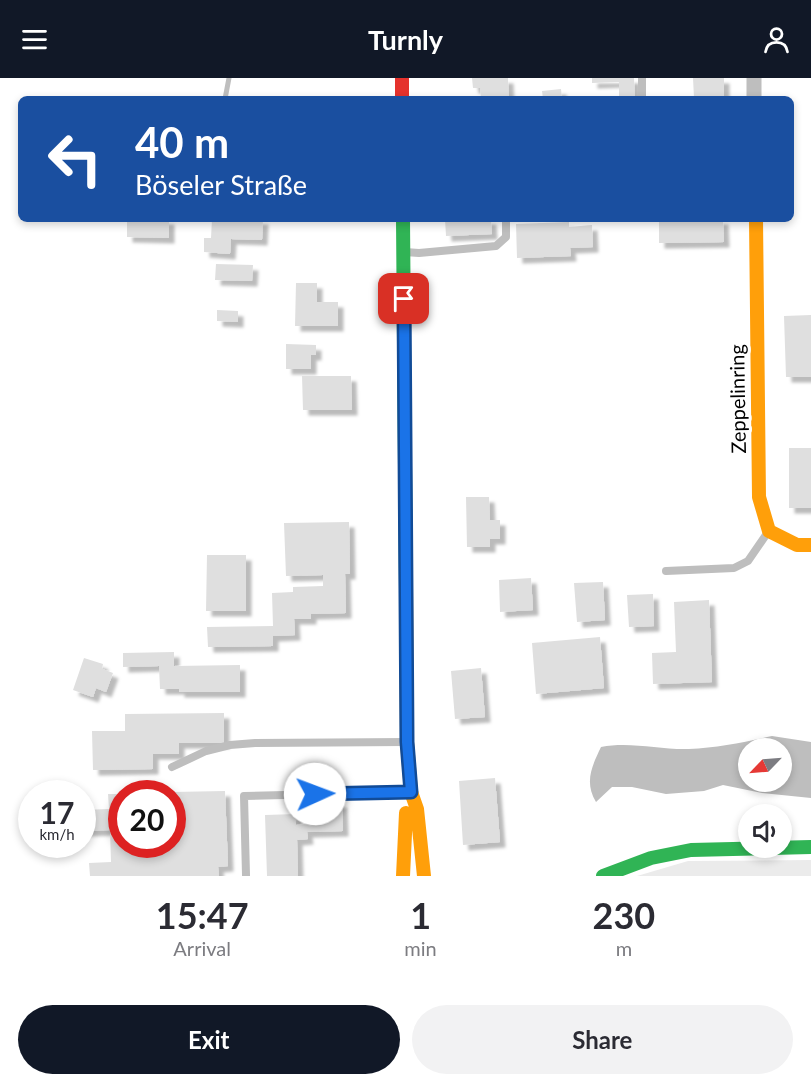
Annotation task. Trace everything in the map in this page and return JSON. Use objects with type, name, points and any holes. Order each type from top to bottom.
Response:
[{"type":"main road","points":[[402,78],[402,96]]},
{"type":"main road","points":[[404,222],[407,742],[411,792],[417,809],[424,876]]},
{"type":"main road","name":"Zeppelinring","points":[[756,222],[759,496],[769,531]]},
{"type":"main road","points":[[769,531],[797,545],[811,545]]},
{"type":"main road","points":[[403,876],[406,811],[411,792]]},
{"type":"main road","points":[[603,876],[651,858],[691,850],[811,847]]},
{"type":"street","points":[[754,78],[754,96]]},
{"type":"lane","points":[[642,78],[642,96]]},
{"type":"lane","points":[[404,252],[419,253],[496,246],[506,237],[506,222]]},
{"type":"lane","points":[[666,571],[734,568],[747,561],[769,531]]},
{"type":"lane","points":[[172,767],[206,751],[230,745],[407,742]]},
{"type":"lane","points":[[246,875],[244,796],[411,792]]},
{"type":"shaded area","points":[[772,736],[785,738],[762,738]]},
{"type":"shaded area","points":[[792,739],[811,742],[811,798],[757,792],[792,792]]},
{"type":"shaded area","points":[[738,743],[738,788],[723,785],[704,791],[666,794],[632,787],[612,787],[596,802],[592,795],[591,774],[601,747],[634,745],[689,749]]},
{"type":"shaded area","points":[[811,860],[811,876],[637,876],[688,861]]},
{"type":"building","points":[[472,78],[508,78],[509,96],[481,96],[480,88],[473,88]]},
{"type":"building","points":[[592,78],[634,78],[635,96],[619,96],[619,82],[592,83]]},
{"type":"building","points":[[693,78],[724,78],[724,96],[694,96]]},
{"type":"building","points":[[561,89],[562,96],[543,96],[542,91]]},
{"type":"building","points":[[127,222],[169,222],[169,238],[127,237]]},
{"type":"building","points":[[212,222],[263,222],[262,240],[231,239],[230,254],[204,252],[204,238],[211,238]]},
{"type":"building","points":[[445,222],[491,222],[492,234],[446,236]]},
{"type":"building","points":[[569,222],[569,227],[592,225],[593,247],[570,248],[571,256],[517,258],[516,224]]},
{"type":"building","points":[[659,222],[723,222],[724,242],[659,243]]},
{"type":"building","points":[[216,264],[253,265],[252,281],[215,280]]},
{"type":"building","points":[[296,283],[317,283],[317,302],[338,302],[338,326],[295,326]]},
{"type":"building","points":[[217,310],[238,311],[238,322],[217,321]]},
{"type":"building","points":[[811,315],[811,377],[786,377],[784,316]]},
{"type":"building","points":[[286,344],[316,345],[316,355],[311,355],[311,369],[286,369]]},
{"type":"building","points":[[302,376],[351,376],[352,410],[303,410]]},
{"type":"building","points":[[789,448],[811,448],[811,508],[789,508]]},
{"type":"building","points":[[466,497],[489,497],[490,520],[500,520],[500,539],[490,539],[490,547],[467,547]]},
{"type":"building","points":[[349,522],[350,574],[345,574],[346,613],[311,614],[311,619],[294,619],[295,635],[273,636],[273,646],[208,647],[207,627],[273,626],[272,593],[293,592],[293,587],[323,586],[323,575],[286,576],[284,523]]},
{"type":"building","points":[[207,555],[246,555],[246,611],[206,611]]},
{"type":"building","points":[[531,578],[533,610],[500,612],[499,580]]},
{"type":"building","points":[[603,582],[605,620],[577,622],[574,583]]},
{"type":"building","points":[[653,594],[654,626],[629,627],[627,595]]},
{"type":"building","points":[[709,600],[712,682],[653,684],[652,653],[676,652],[674,602]]},
{"type":"building","points":[[600,637],[604,688],[536,694],[532,643]]},
{"type":"building","points":[[174,652],[174,666],[240,665],[240,692],[179,692],[179,689],[160,689],[159,666],[123,667],[123,653]]},
{"type":"building","points":[[84,658],[103,664],[102,669],[113,673],[106,692],[96,688],[93,697],[73,690]]},
{"type":"building","points":[[481,668],[485,717],[455,719],[451,671]]},
{"type":"building","points":[[224,713],[224,743],[179,743],[179,754],[153,754],[153,769],[93,770],[92,731],[125,731],[125,714]]},
{"type":"building","points":[[495,778],[500,842],[463,845],[459,781]]},
{"type":"building","points":[[225,791],[228,866],[218,867],[219,876],[90,876],[89,863],[111,862],[111,858],[186,858],[186,792]]},
{"type":"building","points":[[342,802],[343,831],[307,832],[308,839],[297,840],[298,876],[267,876],[265,815],[296,814],[296,825],[307,824],[306,803]]},
{"type":"building","points":[[96,809],[108,809],[108,830],[96,830]]},
{"type":"waterway","points":[[226,96],[229,78]]},
{"type":"traffic: fast","points":[[403,222],[406,587]]},
{"type":"traffic: fast","points":[[603,876],[651,858],[691,850],[811,847]]},
{"type":"traffic: slow","points":[[756,222],[759,497],[769,531],[797,545],[811,545]]},
{"type":"traffic: slow","points":[[406,587],[407,742],[411,792],[417,809],[424,876]]},
{"type":"traffic: slow","points":[[403,876],[406,813]]},
{"type":"traffic: jam","points":[[402,78],[402,96]]},
{"type":"route","points":[[315,794],[411,792],[407,742],[404,299]]}]
